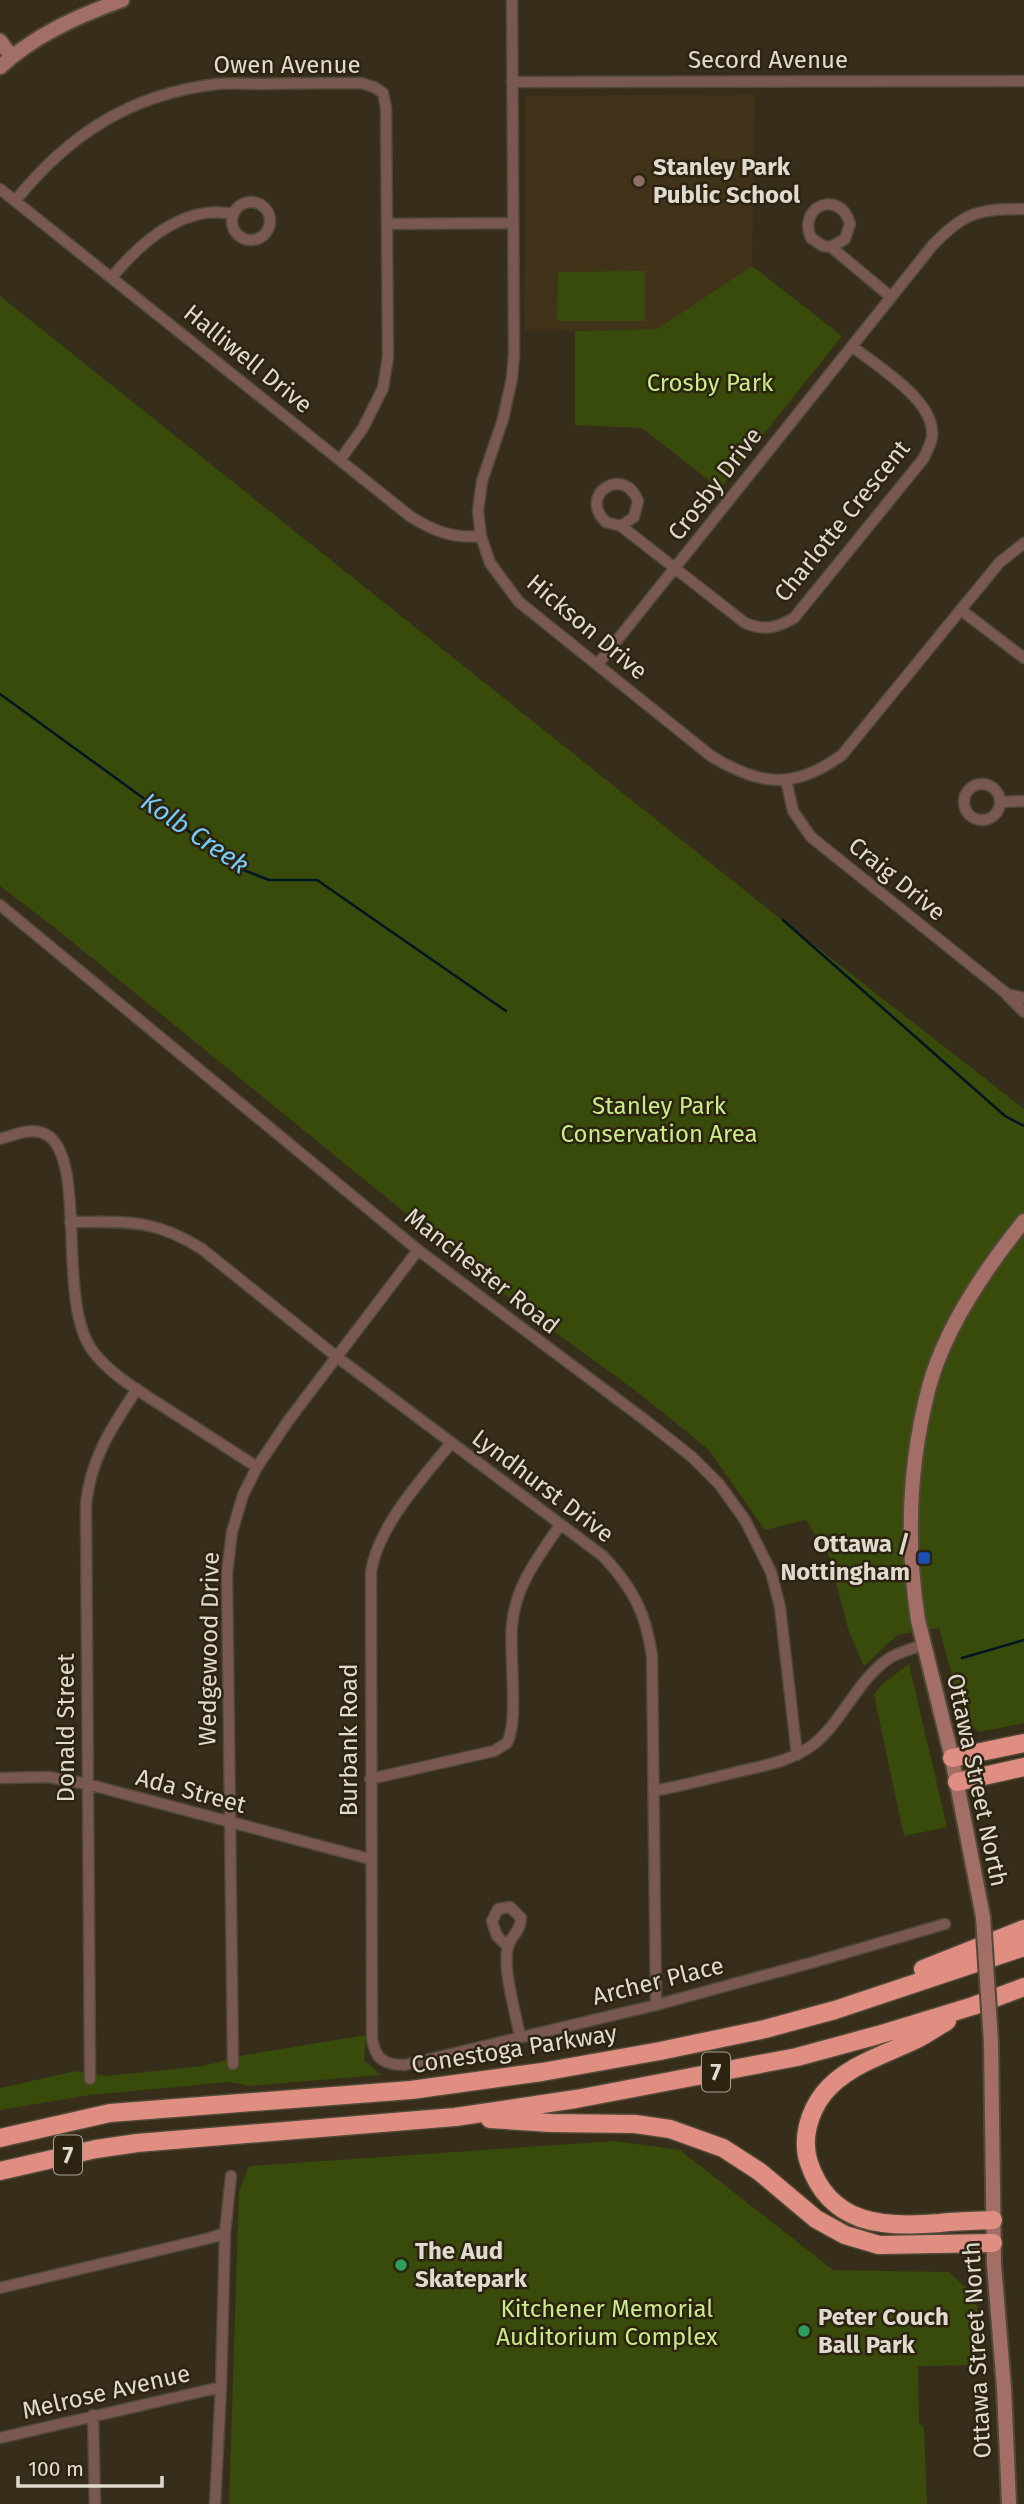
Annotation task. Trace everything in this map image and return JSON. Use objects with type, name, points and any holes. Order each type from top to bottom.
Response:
[{"type":"highway","points":[[952,1758],[1024,1742]]},
{"type":"highway","points":[[957,1782],[1024,1767]]},
{"type":"highway","points":[[835,2010],[900,1978],[1024,1929]]},
{"type":"highway","name":"Conestoga Parkway","points":[[0,2138],[110,2113],[411,2090],[542,2072],[765,2029],[835,2010],[1024,1947]]},
{"type":"highway","name":"7","points":[[0,2171],[96,2148],[455,2117],[576,2099],[797,2057],[973,2006],[1024,1987]]},
{"type":"highway","points":[[973,2006],[917,2039],[864,2062],[836,2081],[824,2093],[813,2111],[807,2129],[806,2146],[817,2183],[844,2211],[860,2219],[897,2225],[993,2220]]},
{"type":"highway","points":[[455,2117],[551,2123],[635,2124],[670,2129],[723,2148],[760,2172],[816,2219],[845,2235],[879,2245],[993,2243]]},
{"type":"main road","points":[[0,67],[11,56],[63,25],[122,0]]},
{"type":"main road","points":[[0,41],[11,56]]},
{"type":"main road","name":"Ottawa Street North","points":[[1009,2504],[1004,2388],[993,2243],[991,2042],[983,1917],[952,1758],[923,1645],[914,1598],[910,1531],[915,1460],[929,1385],[946,1343],[974,1290],[1024,1220]]},
{"type":"street","name":"Hickson Drive","points":[[512,0],[514,354],[512,379],[503,419],[482,481],[478,511],[481,536],[489,563],[520,602],[711,756],[734,771],[760,779],[786,780],[825,767],[842,755],[999,563],[1024,542]]},
{"type":"street","name":"Secord Avenue","points":[[512,82],[1024,81]]},
{"type":"street","name":"Owen Avenue","points":[[15,201],[47,164],[82,134],[144,100],[220,84],[361,83],[374,86],[383,93],[386,108],[388,357],[383,388],[363,428],[340,460]]},
{"type":"street","name":"Halliwell Drive","points":[[0,189],[411,517],[431,530],[461,538],[481,536]]},
{"type":"street","points":[[831,247],[845,239],[850,224],[843,209],[826,204],[817,207],[811,214],[808,230],[816,243],[831,247],[891,297]]},
{"type":"street","name":"Crosby Drive","points":[[598,664],[891,297],[953,224],[984,212],[1024,209]]},
{"type":"street","points":[[112,277],[147,240],[179,220],[215,210],[233,214]]},
{"type":"street","points":[[388,224],[512,223]]},
{"type":"street","name":"Charlotte Crescent","points":[[621,526],[745,623],[760,629],[778,627],[794,618],[924,458],[932,438],[929,419],[922,403],[852,346]]},
{"type":"street","points":[[613,484],[630,488],[638,501],[634,517],[621,526],[606,522],[597,510],[599,494],[613,484]]},
{"type":"street","points":[[961,610],[1023,657]]},
{"type":"street","name":"Craig Drive","points":[[786,780],[793,811],[811,837],[1007,994],[1024,1012]]},
{"type":"street","points":[[1001,802],[1024,801]]},
{"type":"street","name":"Manchester Road","points":[[0,905],[418,1250],[649,1423],[692,1457],[719,1485],[745,1520],[771,1573],[780,1607],[797,1755]]},
{"type":"street","name":"Craig Drive","points":[[1007,994],[1024,998]]},
{"type":"street","points":[[0,1139],[37,1132],[53,1141],[63,1158],[71,1222],[73,1293],[79,1324],[84,1337],[104,1364],[137,1389],[257,1467]]},
{"type":"street","name":"Lyndhurst Drive","points":[[71,1222],[145,1223],[181,1236],[202,1249],[337,1357],[603,1556],[627,1585],[642,1611],[652,1656],[656,2005]]},
{"type":"street","name":"Wedgewood Drive","points":[[233,2064],[227,1573],[232,1532],[243,1495],[257,1467],[288,1421],[418,1250]]},
{"type":"street","name":"Donald Street","points":[[90,2079],[88,1488],[101,1446],[137,1389]]},
{"type":"street","name":"Burbank Road","points":[[380,2060],[372,2038],[370,1585],[373,1561],[386,1528],[451,1443]]},
{"type":"street","points":[[370,1779],[494,1751],[508,1743],[512,1727],[511,1636],[514,1609],[527,1576],[560,1525]]},
{"type":"street","points":[[654,1791],[786,1760],[797,1755],[828,1730],[866,1679],[889,1658],[923,1645]]},
{"type":"street","name":"Ada Street","points":[[0,1777],[49,1777],[87,1784],[370,1859]]},
{"type":"street","name":"Archer Place","points":[[380,2060],[392,2065],[405,2065],[656,2005],[945,1924]]},
{"type":"street","points":[[508,1947],[507,1973],[520,2036]]},
{"type":"street","points":[[215,2504],[225,2233],[232,2176]]},
{"type":"street","points":[[0,2288],[225,2233]]},
{"type":"street","name":"Melrose Avenue","points":[[0,2438],[221,2387]]},
{"type":"street","points":[[93,2415],[95,2504]]},
{"type":"shaded area","name":"Stanley Park Public School","points":[[755,95],[752,266],[657,329],[525,331],[525,96]]},
{"type":"green space","name":"Crosby Park","points":[[752,266],[842,336],[720,489],[642,428],[575,425],[575,331],[657,329]]},
{"type":"green space","points":[[645,271],[645,321],[557,321],[558,272]]},
{"type":"green space","name":"Stanley Park Conservation Area","points":[[0,296],[773,913],[1024,1109],[1024,1723],[979,1732],[964,1720],[939,1628],[897,1635],[864,1666],[849,1632],[829,1556],[806,1520],[765,1530],[708,1449],[636,1391],[527,1312],[0,886]]},
{"type":"green space","points":[[909,1664],[947,1827],[904,1836],[874,1695],[882,1684]]},
{"type":"green space","points":[[366,2035],[364,2060],[381,2075],[249,2086],[229,2082],[90,2095],[0,2110],[0,2088],[76,2071],[105,2076],[203,2066],[245,2055]]},
{"type":"green space","name":"Kitchener Memorial Auditorium Complex","points":[[615,2141],[680,2150],[833,2270],[949,2272],[976,2297],[986,2365],[918,2366],[919,2423],[924,2427],[927,2504],[229,2504],[239,2191],[249,2166]]},
{"type":"waterway","name":"Kolb Creek","points":[[0,694],[241,869],[269,880],[317,880],[506,1011]]},
{"type":"waterway","points":[[783,920],[1005,1116],[1024,1126]]},
{"type":"waterway","points":[[962,1658],[1024,1640]]},
{"type":"place","name":"Stanley Park Public School","points":[[639,181]]},
{"type":"place","name":"Ottawa / Nottingham","points":[[924,1558]]},
{"type":"place","name":"The Aud Skatepark","points":[[401,2265]]},
{"type":"place","name":"Peter Couch Ball Park","points":[[804,2331]]}]
